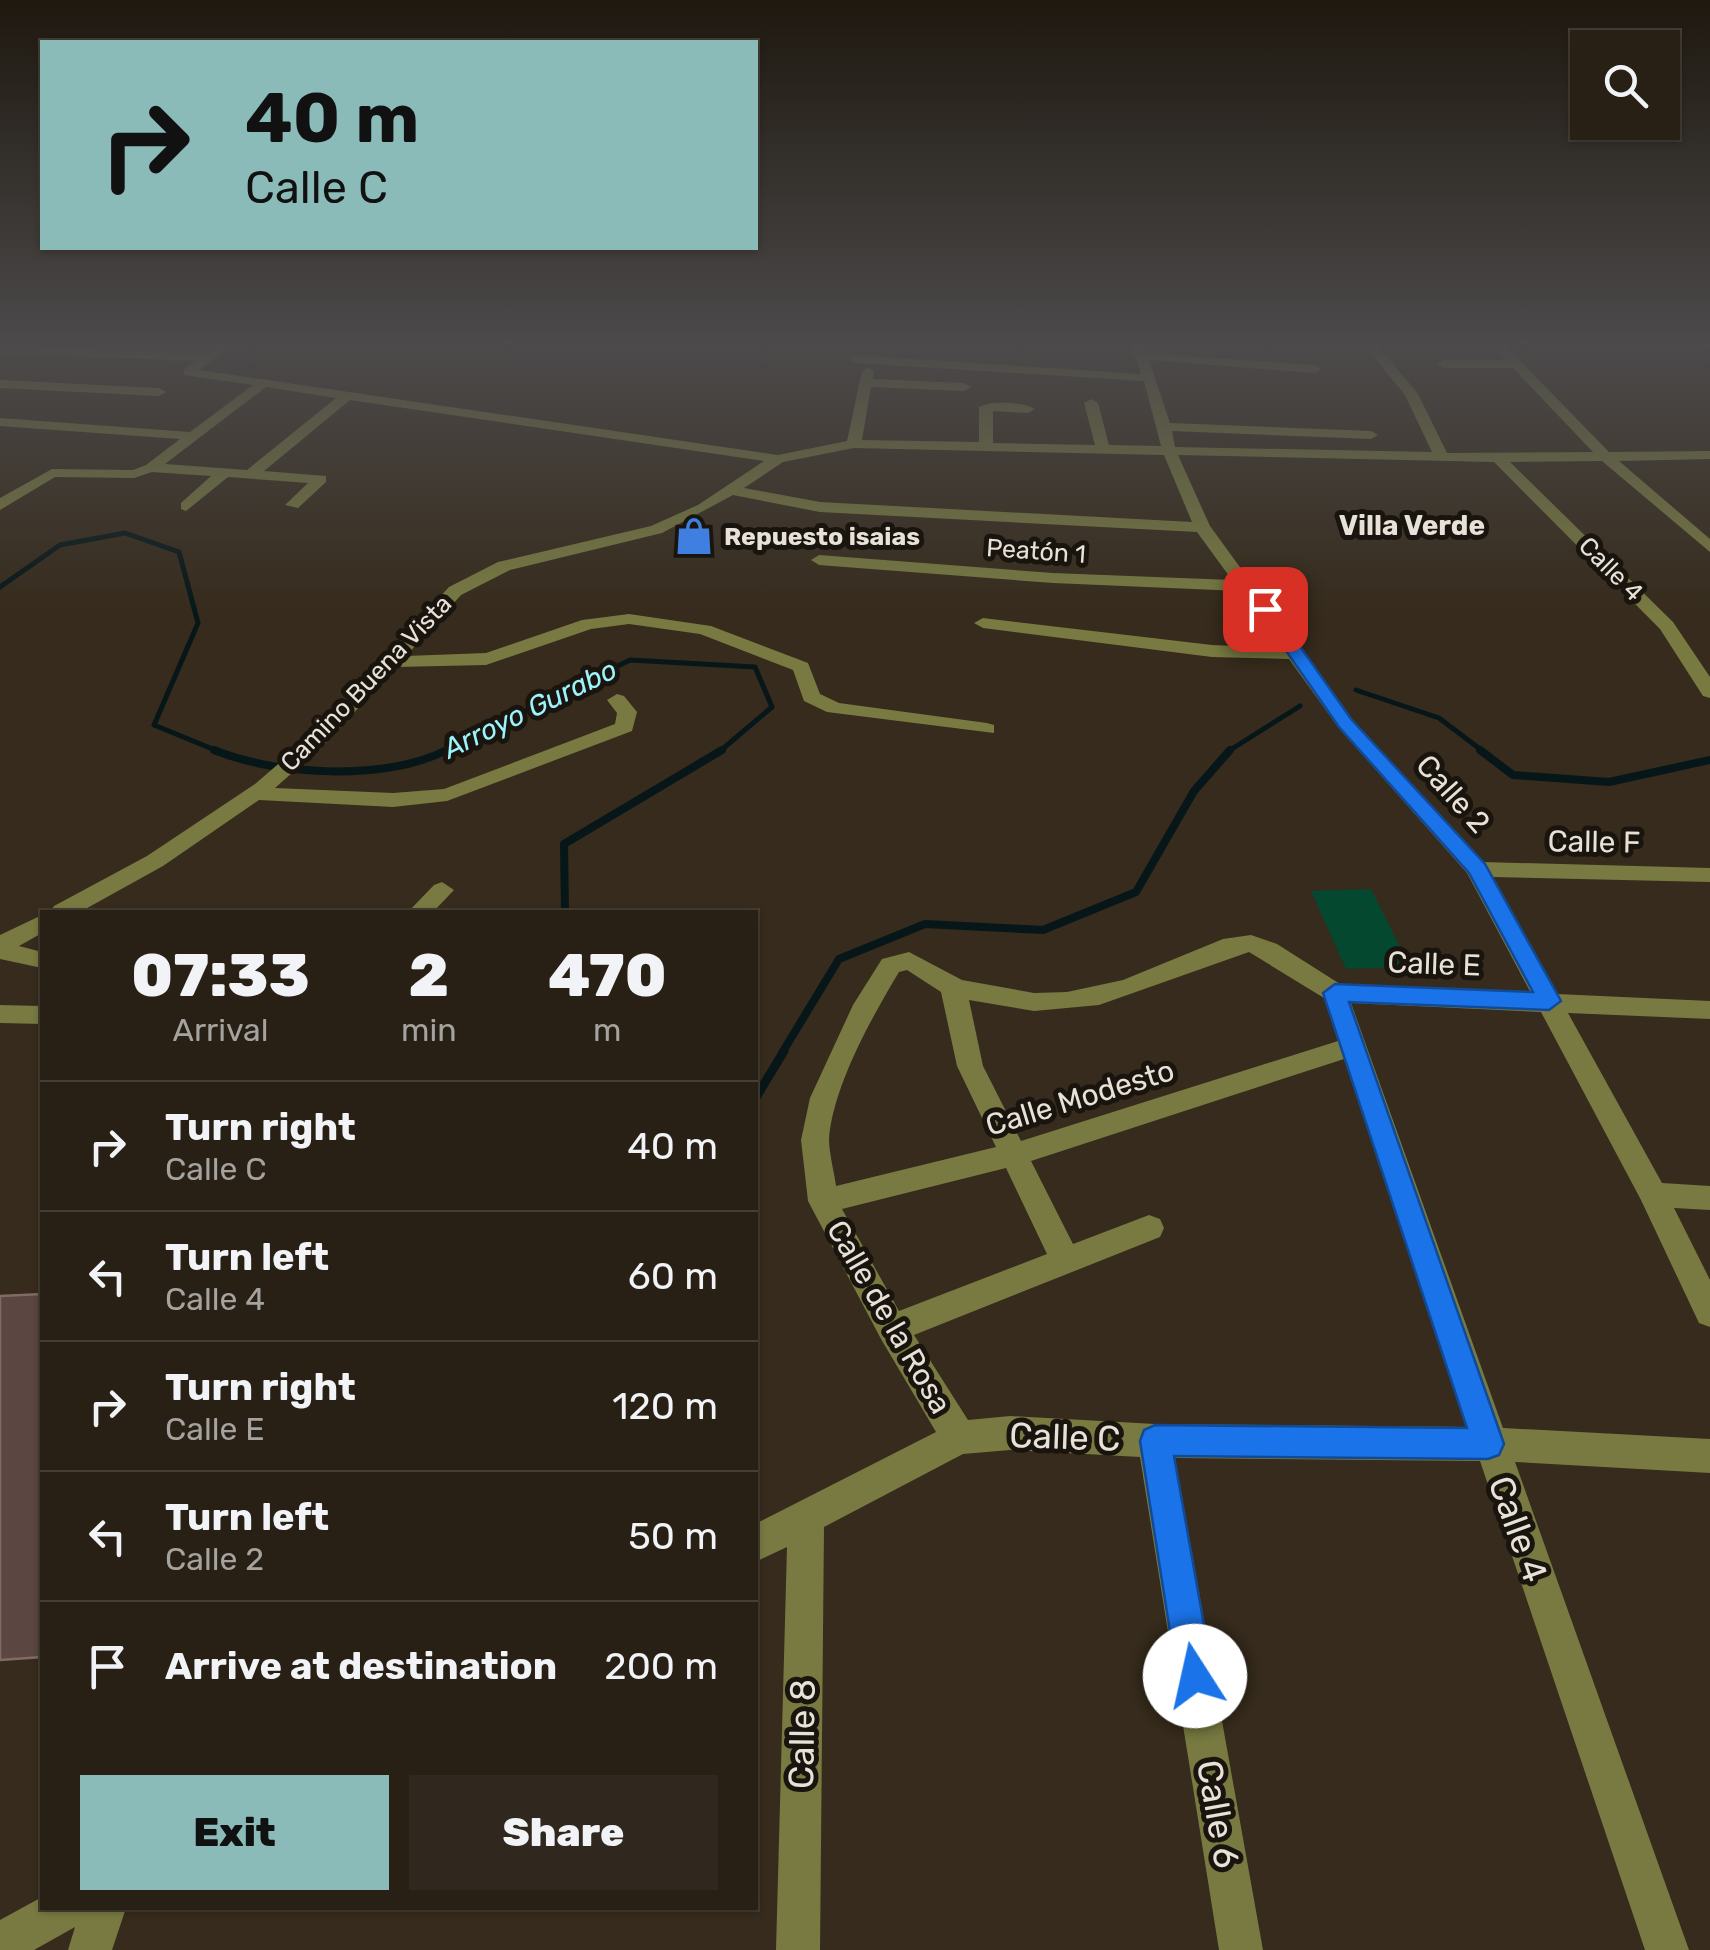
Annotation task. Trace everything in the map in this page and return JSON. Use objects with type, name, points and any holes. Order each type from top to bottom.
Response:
[{"type":"street","points":[[141,432],[190,436]]},
{"type":"street","points":[[0,505],[52,473],[134,474],[151,468],[196,432]]},
{"type":"street","points":[[251,474],[302,432]]},
{"type":"street","points":[[589,432],[778,460]]},
{"type":"street","points":[[854,444],[856,432]]},
{"type":"street","points":[[986,432],[986,447]]},
{"type":"street","points":[[1099,432],[1103,448]]},
{"type":"street","points":[[1165,432],[1168,448]]},
{"type":"street","points":[[1312,432],[1371,434]]},
{"type":"street","points":[[1433,432],[1440,458]]},
{"type":"street","points":[[1581,432],[1710,547]]},
{"type":"street","name":"Camino Buena Vista","points":[[66,910],[156,861],[258,791],[319,738],[455,591],[504,566],[656,530],[778,460],[854,444],[1168,448],[1440,458],[1710,455]]},
{"type":"street","name":"Calle 2","points":[[1168,448],[1202,527],[1250,586],[1345,723],[1477,869],[1653,1195],[1710,1313]]},
{"type":"street","name":"Calle 4","points":[[1498,458],[1667,626],[1710,692]]},
{"type":"street","points":[[151,468],[321,479],[292,505]]},
{"type":"street","points":[[186,506],[225,472]]},
{"type":"street","points":[[730,490],[820,507],[1202,527]]},
{"type":"street","name":"Peatón 1","points":[[819,560],[1053,578],[1250,586]]},
{"type":"street","points":[[394,661],[486,658],[574,627],[606,621],[682,624],[742,640],[801,666],[811,697],[834,708],[987,729]]},
{"type":"street","points":[[983,623],[1212,651],[1296,654]]},
{"type":"street","points":[[258,791],[393,800],[458,792],[625,726],[627,712],[617,700]]},
{"type":"street","name":"Calle F","points":[[1477,869],[1710,875]]},
{"type":"street","points":[[422,910],[442,890]]},
{"type":"street","points":[[0,948],[40,924]]},
{"type":"street","points":[[1065,1260],[970,1066],[953,987],[1073,1004],[1112,996],[1232,946],[1252,943],[1335,993]]},
{"type":"street","points":[[0,948],[40,959]]},
{"type":"street","name":"Calle de la Rosa","points":[[953,987],[910,962],[886,970],[866,1004],[817,1120],[823,1201],[892,1328],[960,1438]]},
{"type":"street","name":"Calle 4","points":[[1335,993],[1488,1444],[1668,1950]]},
{"type":"street","name":"Calle E","points":[[1335,993],[1710,1010]]},
{"type":"street","points":[[0,1014],[40,1015]]},
{"type":"street","name":"Calle Modesto","points":[[823,1201],[1016,1154],[1353,1046]]},
{"type":"street","points":[[1653,1195],[1710,1198]]},
{"type":"street","points":[[892,1328],[1149,1228]]},
{"type":"street","name":"Calle C","points":[[960,1438],[1010,1433],[1155,1441],[1488,1444],[1710,1456]]},
{"type":"street","points":[[758,1542],[960,1438]]},
{"type":"street","name":"Calle 6","points":[[1155,1441],[1241,1950]]},
{"type":"street","name":"Calle 8","points":[[798,1950],[806,1517]]},
{"type":"street","points":[[0,1944],[63,1910]]},
{"type":"street","points":[[90,1950],[103,1910]]},
{"type":"green space","points":[[1371,889],[1410,967],[1346,969],[1311,891]]},
{"type":"building","points":[[40,1294],[40,1657],[0,1660],[0,1296]]},
{"type":"waterway","name":"Arroyo Gurabo","points":[[0,587],[60,545],[125,533],[179,552],[198,623],[154,725],[220,752]]},
{"type":"waterway","name":"Arroyo Gurabo","points":[[442,752],[630,660],[755,667],[772,707],[720,751]]},
{"type":"waterway","name":"Arroyo Gurabo","points":[[1356,690],[1439,718],[1484,752]]},
{"type":"waterway","name":"Arroyo Gurabo","points":[[1230,750],[1300,706]]},
{"type":"waterway","name":"Arroyo Gurabo","points":[[214,750],[269,765],[331,771],[393,767],[442,752]]},
{"type":"waterway","name":"Arroyo Gurabo","points":[[442,752],[447,750]]},
{"type":"waterway","name":"Arroyo Gurabo","points":[[782,1053],[839,959],[925,924],[1043,930],[1136,892],[1194,791],[1230,750]]},
{"type":"waterway","name":"Arroyo Gurabo","points":[[1480,750],[1513,775],[1609,782],[1710,760]]},
{"type":"waterway","name":"Arroyo Gurabo","points":[[565,910],[564,844],[720,751]]},
{"type":"waterway","name":"Arroyo Gurabo","points":[[758,1094],[784,1051]]},
{"type":"place","name":"Repuesto isaias","points":[[694,536]]},
{"type":"district","name":"Villa Verde","points":[[1412,525]]},
{"type":"route","points":[[1195,1676],[1155,1441],[1488,1444],[1335,993],[1549,1001],[1477,869],[1345,723],[1265,609]]}]
